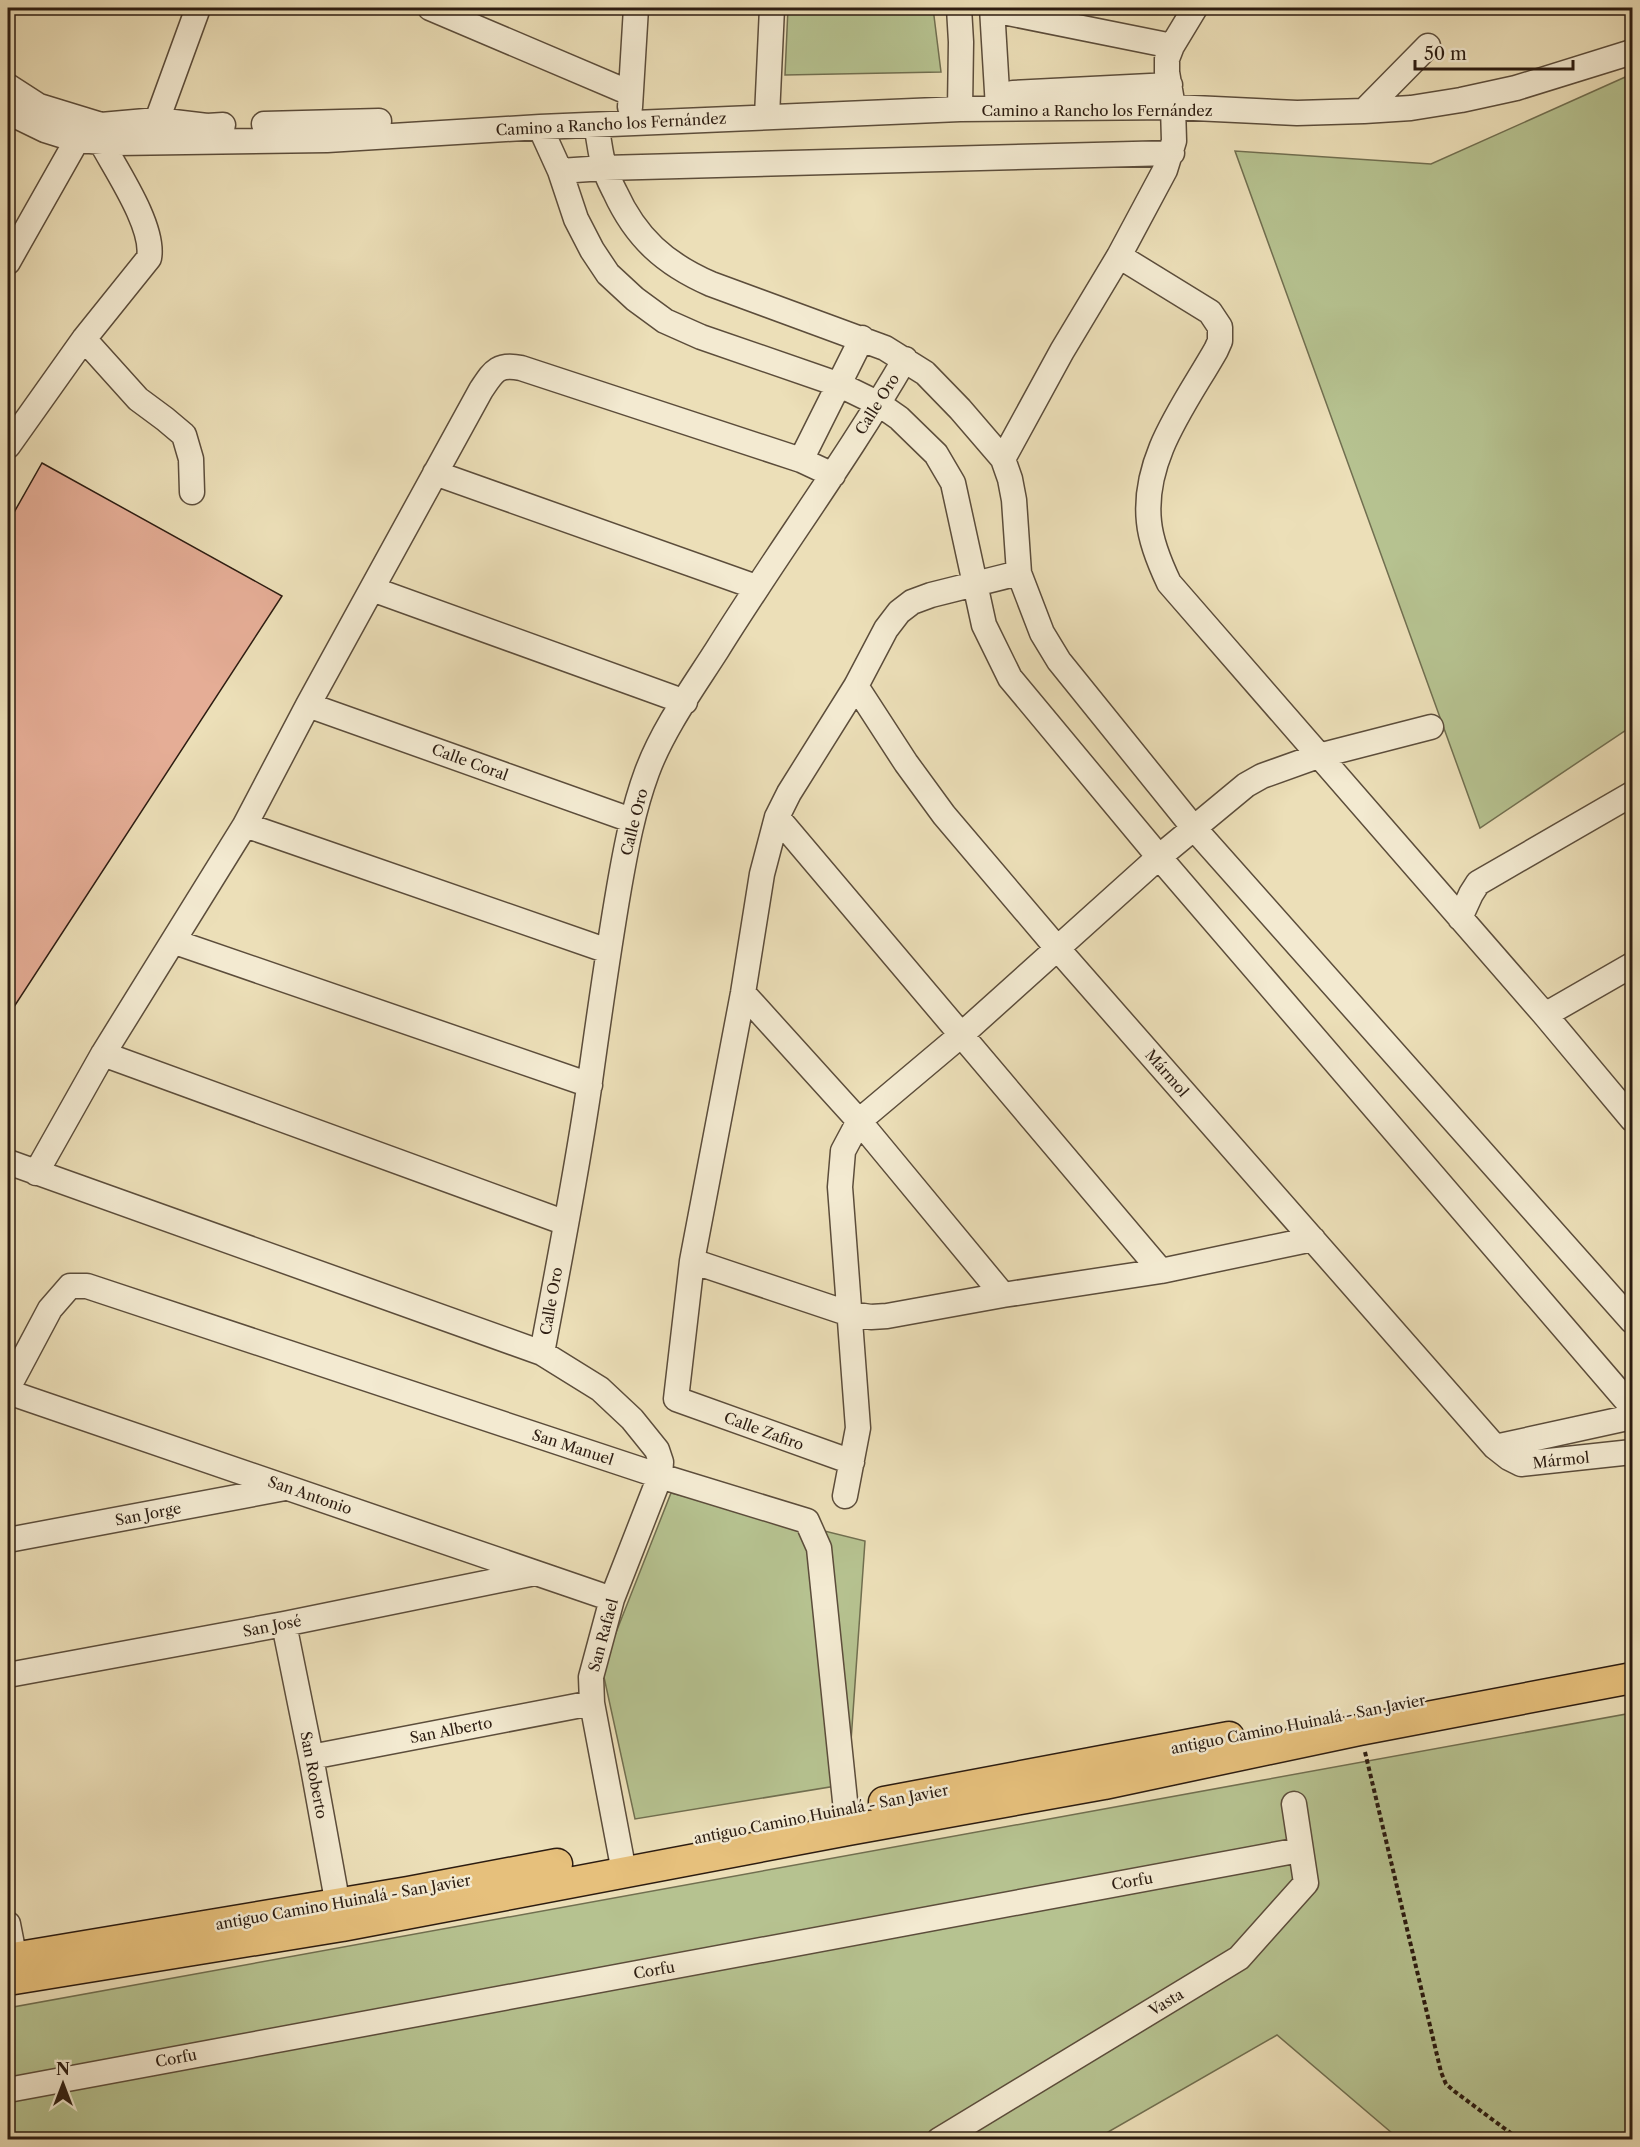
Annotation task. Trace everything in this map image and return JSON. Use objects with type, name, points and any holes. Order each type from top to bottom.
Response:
[{"type":"main road","name":"antiguo Camino Huinalá - San Javier","points":[[848,1820],[1632,1660]]},
{"type":"main road","points":[[12,1969],[340,1915],[848,1820],[1104,1784],[1359,1730],[1632,1678]]},
{"type":"street","points":[[153,131],[198,8]]},
{"type":"street","points":[[430,8],[629,109]]},
{"type":"street","points":[[629,109],[636,8]]},
{"type":"street","points":[[768,109],[772,8]]},
{"type":"street","points":[[959,8],[960,102]]},
{"type":"street","points":[[1003,459],[1062,351],[1155,191],[1172,153],[1174,141],[1167,59],[1172,46],[1195,8]]},
{"type":"street","points":[[997,101],[993,9],[1172,46]]},
{"type":"street","points":[[1364,111],[1428,46]]},
{"type":"street","name":"Camino a Rancho los Fernández","points":[[8,112],[45,130],[77,140],[101,142],[153,131],[327,140],[596,125],[629,109],[768,109],[1171,96],[1220,111],[1297,113],[1364,111],[1411,108],[1516,88],[1632,52]]},
{"type":"street","points":[[8,86],[39,106],[101,125],[153,131],[207,126],[537,116],[629,109]]},
{"type":"street","points":[[596,125],[604,168],[619,201],[643,239],[664,258],[687,274],[862,338],[905,359],[925,374],[960,409],[1003,459],[1014,500],[1019,573],[1042,633],[1059,661],[1194,827],[1632,1321]]},
{"type":"street","points":[[540,127],[560,171],[576,219],[592,250],[608,274],[635,299],[665,321],[701,337],[840,385],[879,404],[899,418],[936,454],[953,483],[984,625],[1010,678],[1159,857],[1632,1407]]},
{"type":"street","points":[[10,252],[77,140]]},
{"type":"street","points":[[8,446],[84,339],[149,258],[151,248],[148,231],[101,142]]},
{"type":"street","points":[[560,171],[1172,153]]},
{"type":"street","points":[[1119,256],[1210,312],[1220,327],[1220,341],[1216,350],[1166,436],[1155,462],[1149,492],[1149,522],[1156,554],[1169,583],[1318,756],[1629,1108]]},
{"type":"street","points":[[801,460],[862,338]]},
{"type":"street","points":[[84,339],[138,399],[184,435],[191,459],[192,492]]},
{"type":"street","name":"Calle Oro","points":[[542,1353],[590,1085],[608,951],[631,820],[647,770],[684,702],[756,587],[879,404],[905,359]]},
{"type":"street","points":[[36,1173],[104,1054],[245,825],[435,474],[489,377],[497,369],[507,365],[521,368],[801,460],[833,474]]},
{"type":"street","points":[[435,474],[756,587]]},
{"type":"street","points":[[1019,573],[930,595],[912,602],[899,612],[886,629],[856,686],[789,793],[777,817],[762,874],[743,993],[692,1261],[850,1314],[871,1317],[1161,1271],[1313,1239]]},
{"type":"street","points":[[372,589],[684,702]]},
{"type":"street","name":"Mármol","points":[[856,686],[906,764],[938,806],[1057,948],[1503,1455],[1521,1464],[1632,1452]]},
{"type":"street","name":"Calle Coral","points":[[308,705],[631,820]]},
{"type":"street","points":[[845,1496],[858,1428],[840,1186],[843,1151],[859,1121],[960,1036],[1159,857],[1254,780],[1318,756],[1431,727]]},
{"type":"street","points":[[1460,918],[1479,883],[1632,794]]},
{"type":"street","points":[[777,817],[1161,1271]]},
{"type":"street","points":[[245,825],[608,951]]},
{"type":"street","points":[[175,942],[590,1085]]},
{"type":"street","points":[[1545,1015],[1632,965]]},
{"type":"street","points":[[743,993],[859,1121],[1003,1295]]},
{"type":"street","points":[[104,1054],[566,1223]]},
{"type":"street","points":[[8,1162],[542,1353],[600,1389],[632,1419],[657,1450],[661,1462],[660,1476]]},
{"type":"street","name":"Calle Zafiro","points":[[692,1261],[676,1399],[852,1462]]},
{"type":"street","name":"San Manuel","points":[[8,1390],[50,1309],[70,1286],[87,1286],[660,1476],[807,1521],[819,1548],[848,1820]]},
{"type":"street","name":"San Antonio","points":[[8,1390],[612,1599]]},
{"type":"street","name":"Mármol","points":[[1495,1447],[1632,1417]]},
{"type":"street","name":"San Rafael","points":[[622,1862],[592,1703],[591,1677],[612,1599],[660,1476]]},
{"type":"street","name":"San Jorge","points":[[8,1540],[288,1488]]},
{"type":"street","name":"San José","points":[[8,1675],[284,1624],[535,1574]]},
{"type":"street","name":"San Roberto","points":[[284,1624],[340,1915]]},
{"type":"street","name":"San Alberto","points":[[311,1757],[592,1703]]},
{"type":"street","name":"Vasta","points":[[939,2139],[1239,1958],[1306,1883],[1294,1804]]},
{"type":"street","name":"Corfu","points":[[8,2090],[1300,1850]]},
{"type":"street","points":[[8,1924],[12,1969]]},
{"type":"path","points":[[1359,1730],[1441,2072],[1446,2084],[1454,2091],[1520,2139]]},
{"type":"green space","points":[[788,8],[933,8],[941,72],[785,75]]},
{"type":"green space","points":[[1632,74],[1632,726],[1480,828],[1235,151],[1431,164]]},
{"type":"green space","points":[[671,1493],[865,1541],[848,1784],[635,1819],[602,1668]]},
{"type":"green space","points":[[1632,1713],[1632,2139],[1399,2139],[1277,2035],[1096,2139],[8,2140],[8,2008]]},
{"type":"building","points":[[42,463],[282,596],[8,1016],[8,523]]}]
